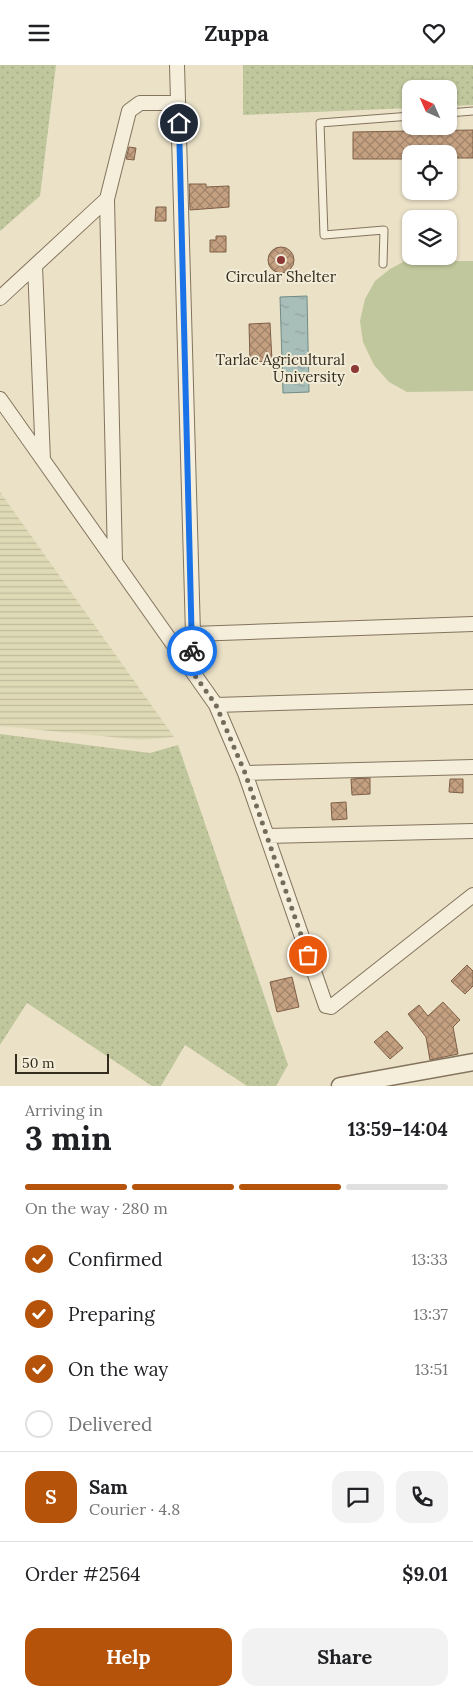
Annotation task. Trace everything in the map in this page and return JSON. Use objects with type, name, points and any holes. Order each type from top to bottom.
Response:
[{"type":"street","points":[[177,65],[193,633],[191,670]]},
{"type":"street","points":[[115,561],[107,199],[129,111],[140,103],[178,103]]},
{"type":"street","points":[[0,298],[107,199]]},
{"type":"street","points":[[35,266],[43,460]]},
{"type":"street","points":[[0,399],[216,705],[245,773],[326,1006],[331,1007],[473,895]]},
{"type":"street","points":[[193,633],[473,623]]},
{"type":"street","points":[[216,705],[473,697]]},
{"type":"street","points":[[245,773],[473,767]]},
{"type":"street","points":[[267,836],[473,831]]},
{"type":"street","points":[[340,1086],[473,1062]]},
{"type":"lane","points":[[458,112],[473,111]]},
{"type":"lane","points":[[383,264],[384,230],[324,235],[320,123],[402,117]]},
{"type":"shaded area","points":[[0,492],[174,737],[142,740],[0,726]]},
{"type":"green space","points":[[0,65],[56,65],[40,196],[0,231]]},
{"type":"green space","points":[[243,65],[473,65],[473,105],[458,106],[458,80],[402,80],[402,108],[243,115]]},
{"type":"green space","points":[[457,261],[473,261],[473,391],[407,392],[389,382],[374,365],[363,342],[360,321],[365,299],[375,281],[402,263],[402,265],[457,265]]},
{"type":"green space","points":[[0,734],[150,753],[178,745],[288,1065],[276,1086],[247,1086],[185,1045],[161,1086],[152,1086],[27,1003],[0,1045]]},
{"type":"water","points":[[307,296],[309,392],[283,393],[280,297]]},
{"type":"building","points":[[458,130],[473,130],[473,158],[457,158],[457,145],[402,145],[402,159],[353,159],[353,132],[402,131],[402,135],[458,135]]},
{"type":"building","points":[[129,147],[136,148],[134,160],[126,159]]},
{"type":"building","points":[[189,184],[206,184],[206,187],[229,186],[229,207],[190,210]]},
{"type":"building","points":[[156,207],[166,207],[166,221],[155,221]]},
{"type":"building","points":[[216,236],[226,236],[226,252],[210,252],[210,240],[216,240]]},
{"type":"building","name":"Circular Shelter","points":[[281,247],[290,251],[294,260],[290,269],[281,273],[272,269],[268,260],[272,251]]},
{"type":"building","points":[[270,323],[272,361],[250,362],[249,324]]},
{"type":"building","points":[[370,778],[370,794],[352,795],[351,779]]},
{"type":"building","points":[[450,779],[463,779],[463,793],[449,792]]},
{"type":"building","points":[[346,802],[347,819],[332,820],[331,803]]},
{"type":"building","points":[[467,965],[473,971],[473,986],[465,994],[451,981]]},
{"type":"building","points":[[292,977],[299,1007],[277,1012],[270,982]]},
{"type":"building","points":[[443,1002],[460,1020],[453,1027],[458,1054],[430,1060],[426,1037],[408,1014],[419,1005],[428,1016]]},
{"type":"building","points":[[387,1031],[403,1048],[390,1059],[374,1042]]},
{"type":"way so far","points":[[192,651],[191,670],[216,705],[245,773],[308,955]]},
{"type":"place","name":"Circular Shelter","points":[[281,260]]},
{"type":"place","name":"Tarlac Agricultural University","points":[[355,369]]},
{"type":"route","points":[[179,123],[192,651]]}]
